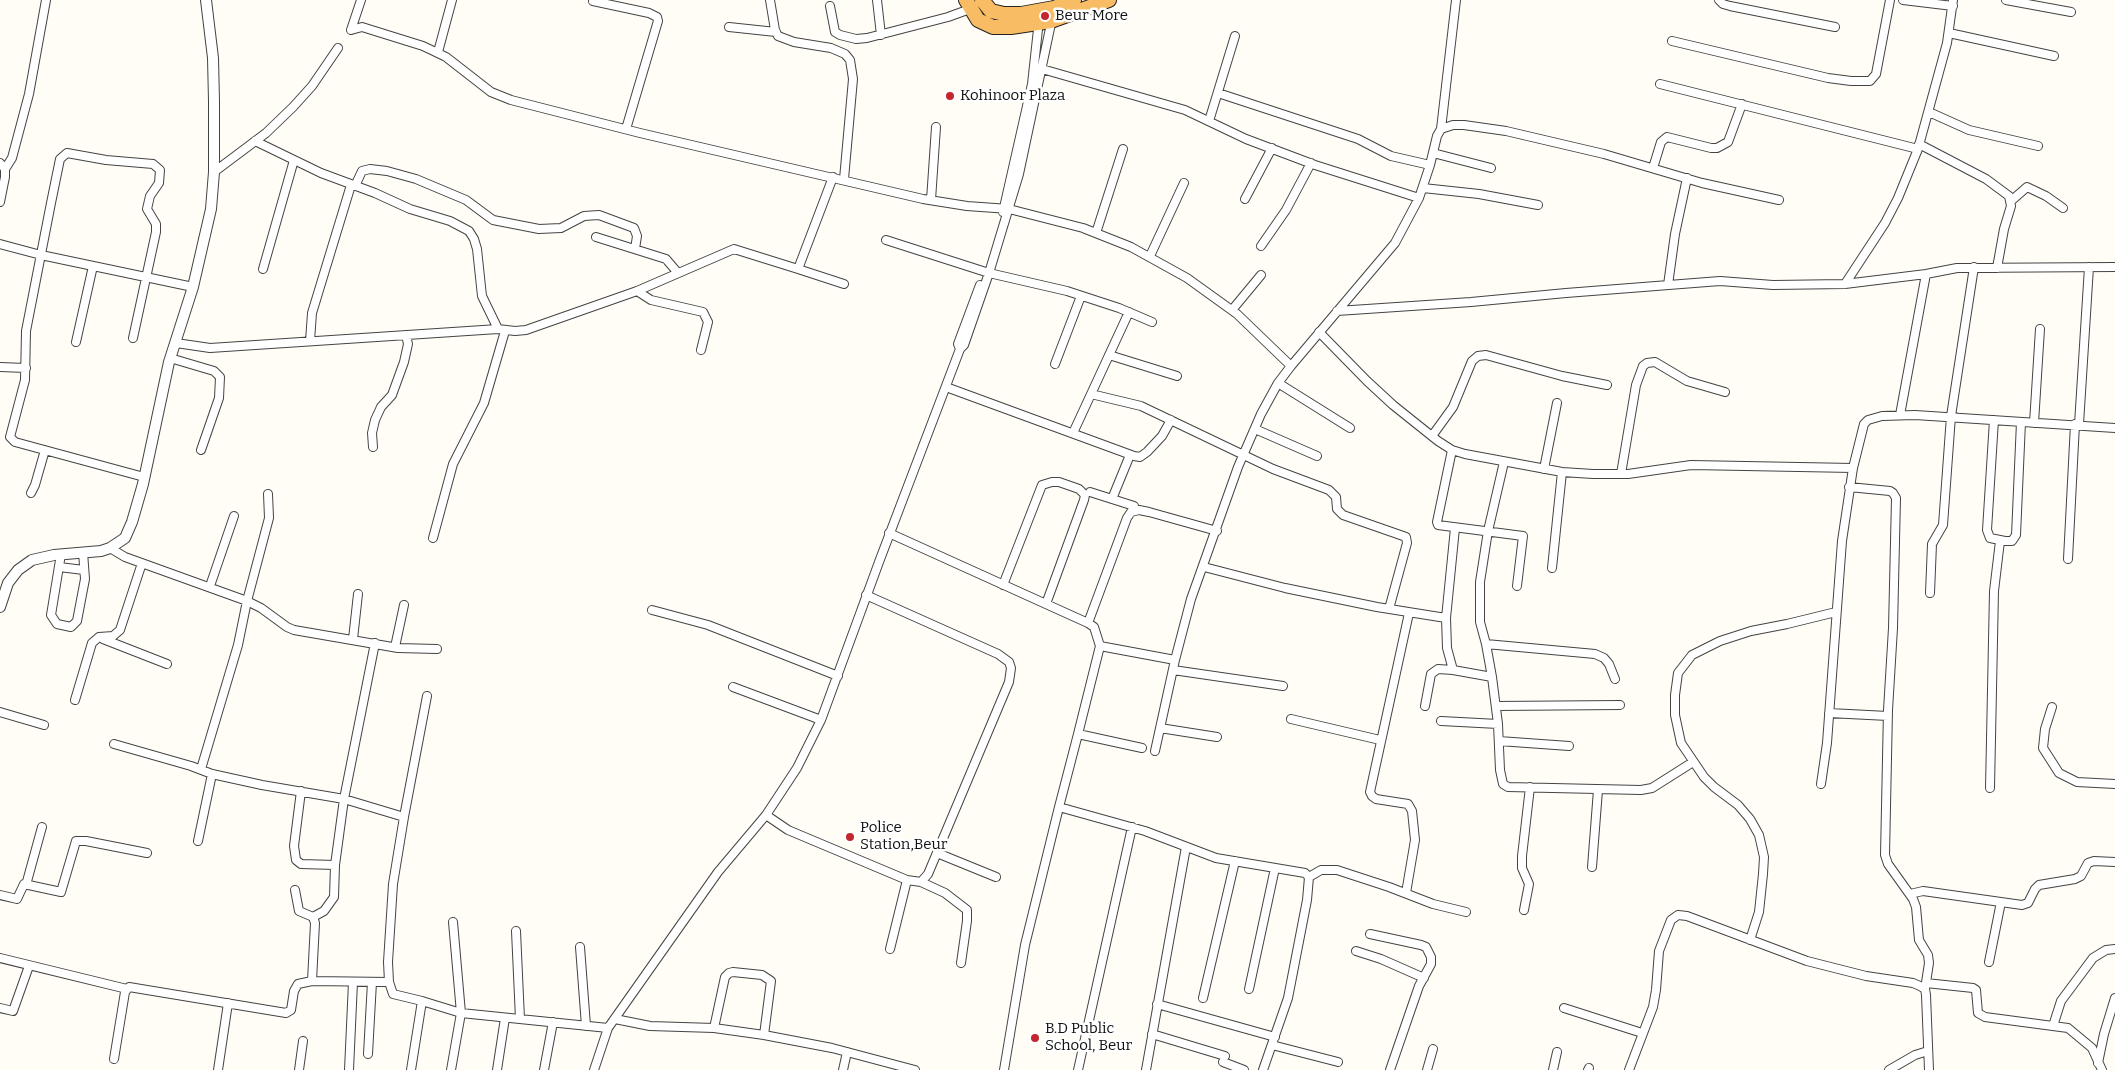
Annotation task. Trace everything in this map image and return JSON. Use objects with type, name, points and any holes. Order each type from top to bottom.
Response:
[{"type":"highway","points":[[982,0],[991,11],[1004,14],[1048,12],[1109,0]]},
{"type":"highway","points":[[968,4],[978,20],[993,26],[1011,27],[1074,0]]},
{"type":"street","points":[[0,202],[3,166],[14,153],[29,94],[46,0]]},
{"type":"street","points":[[0,605],[8,583],[18,570],[32,560],[61,554],[110,548],[125,538],[132,522],[144,477],[170,358],[193,287],[211,210],[214,172],[213,58],[206,0]]},
{"type":"street","points":[[361,0],[351,30],[356,28],[370,29],[414,42],[438,52],[480,85],[501,96],[626,129],[931,200],[967,206],[1007,209],[1056,220],[1096,233],[1150,256],[1187,278],[1232,310],[1266,340],[1291,366]]},
{"type":"street","points":[[438,52],[452,0]]},
{"type":"street","points":[[770,0],[778,36],[794,42],[839,50],[850,60],[853,79],[844,179]]},
{"type":"street","points":[[877,0],[881,35]]},
{"type":"street","points":[[1155,751],[1175,660],[1191,599],[1255,428],[1278,383],[1395,243],[1419,198],[1441,130],[1456,0]]},
{"type":"street","points":[[1719,0],[1730,6],[1835,27]]},
{"type":"street","points":[[1672,41],[1828,78],[1870,81],[1876,74],[1890,0]]},
{"type":"street","points":[[1845,284],[1894,206],[1918,147],[1929,112],[1948,33],[1953,3],[1903,0]]},
{"type":"street","points":[[2006,0],[2071,12]]},
{"type":"street","points":[[593,1],[649,13],[657,17],[658,21],[626,129]]},
{"type":"street","points":[[830,6],[835,32],[840,36],[856,39],[881,35],[948,17],[968,4]]},
{"type":"street","points":[[594,1070],[608,1028],[713,879],[766,815],[798,768],[821,720],[866,595],[960,349],[958,344],[987,273],[1007,209],[1042,69],[1048,12]]},
{"type":"street","points":[[1007,209],[1048,12]]},
{"type":"street","points":[[728,27],[776,32]]},
{"type":"street","points":[[1948,33],[2054,56]]},
{"type":"street","points":[[1209,121],[1235,36]]},
{"type":"street","points":[[214,172],[256,141],[293,107],[312,86],[338,48]]},
{"type":"street","points":[[1042,69],[1185,110],[1246,139],[1342,175],[1419,198]]},
{"type":"street","points":[[1660,84],[1918,147],[1986,179],[2006,192],[2011,201]]},
{"type":"street","points":[[1218,93],[1358,139],[1391,156],[1430,165]]},
{"type":"street","points":[[1653,168],[1661,142],[1667,137],[1711,148],[1717,148],[1728,142],[1742,104]]},
{"type":"street","points":[[1929,112],[1969,130],[2038,146]]},
{"type":"street","points":[[1441,130],[1453,125],[1488,127],[1594,152],[1687,178],[1779,200]]},
{"type":"street","points":[[931,200],[936,127]]},
{"type":"street","points":[[256,141],[294,160],[410,210],[450,221],[469,232],[474,239],[477,249],[482,296],[502,330],[484,403],[453,464],[433,538]]},
{"type":"street","points":[[1245,199],[1272,148]]},
{"type":"street","points":[[1096,233],[1123,150]]},
{"type":"street","points":[[11,439],[10,435],[25,380],[26,331],[62,156],[70,153],[106,160],[153,164],[158,167],[161,176],[159,183],[150,196],[147,209],[156,227],[133,338]]},
{"type":"street","points":[[1433,153],[1491,168]]},
{"type":"street","points":[[263,269],[294,160]]},
{"type":"street","points":[[1261,246],[1286,210],[1311,163]]},
{"type":"street","points":[[310,341],[312,313],[353,186],[362,171],[370,169],[388,171],[422,182],[472,203],[493,220],[538,229],[560,228],[584,216],[599,215],[634,228],[637,236],[636,249]]},
{"type":"street","points":[[798,269],[833,177]]},
{"type":"street","points":[[1668,285],[1675,234],[1687,178]]},
{"type":"street","points":[[1150,256],[1184,183]]},
{"type":"street","points":[[1997,268],[2011,201],[2027,187],[2054,201],[2063,208]]},
{"type":"street","points":[[1423,188],[1479,194],[1538,205]]},
{"type":"street","points":[[596,237],[666,260],[678,273]]},
{"type":"street","points":[[886,240],[987,273],[1081,296],[1152,322]]},
{"type":"street","points":[[0,244],[42,255],[193,287]]},
{"type":"street","points":[[176,343],[210,348],[406,335],[515,331],[536,328],[637,291],[734,249],[844,284]]},
{"type":"street","points":[[76,342],[93,266]]},
{"type":"street","points":[[1337,311],[1471,302],[1566,292],[1737,281],[1773,284],[1845,284],[1974,267],[2089,266],[2115,268]]},
{"type":"street","points":[[2068,559],[2089,266]]},
{"type":"street","points":[[1930,593],[1932,541],[1943,525],[1951,416],[1974,267]]},
{"type":"street","points":[[1900,415],[1926,274]]},
{"type":"street","points":[[1232,310],[1261,275]]},
{"type":"street","points":[[637,291],[651,300],[703,312],[708,322],[701,350]]},
{"type":"street","points":[[1055,364],[1081,296]]},
{"type":"street","points":[[1073,433],[1129,312]]},
{"type":"street","points":[[2034,423],[2040,329]]},
{"type":"street","points":[[1319,332],[1366,382],[1452,450],[1504,462],[1562,472],[1621,474],[1685,466],[1853,468]]},
{"type":"street","points":[[373,447],[372,433],[375,420],[382,407],[392,395],[404,362],[408,344],[406,335]]},
{"type":"street","points":[[1109,355],[1177,376]]},
{"type":"street","points":[[1432,436],[1453,407],[1472,361],[1478,356],[1486,355],[1562,376],[1607,385]]},
{"type":"street","points":[[170,358],[208,369],[218,374],[220,378],[219,398],[201,450]]},
{"type":"street","points":[[1621,474],[1636,385],[1643,366],[1647,363],[1655,362],[1687,381],[1725,392]]},
{"type":"street","points":[[0,368],[26,368]]},
{"type":"street","points":[[1278,383],[1350,428]]},
{"type":"street","points":[[946,387],[1073,433],[1130,456],[1140,457],[1147,452],[1162,436],[1171,420]]},
{"type":"street","points":[[1091,394],[1131,403],[1286,475],[1329,490],[1336,497],[1337,509],[1343,515],[1406,536],[1407,543],[1389,609]]},
{"type":"street","points":[[1544,469],[1557,403]]},
{"type":"street","points":[[1821,784],[1828,743],[1842,541],[1849,487],[1864,424],[1874,417],[1900,415],[1951,416],[2115,428]]},
{"type":"street","points":[[1994,420],[1987,530],[1990,538],[2009,542],[2016,535],[2022,422]]},
{"type":"street","points":[[1255,428],[1317,456]]},
{"type":"street","points":[[0,437],[144,477]]},
{"type":"street","points":[[30,493],[35,485],[45,450]]},
{"type":"street","points":[[1452,450],[1437,522],[1441,527],[1524,536],[1517,586]]},
{"type":"street","points":[[1112,499],[1130,456]]},
{"type":"street","points":[[1504,462],[1482,564],[1479,602],[1480,622],[1486,644],[1496,706],[1500,770],[1504,784],[1508,787],[1641,790],[1652,788],[1692,762]]},
{"type":"street","points":[[1552,568],[1562,472]]},
{"type":"street","points":[[1003,585],[1042,485],[1059,482],[1079,489],[1085,495],[1084,500],[1046,604]]},
{"type":"street","points":[[1849,487],[1890,491],[1893,492],[1896,498],[1885,855],[1888,864],[1910,894],[1916,907],[1919,940],[1928,955],[1929,963],[1925,986],[1929,1070]]},
{"type":"street","points":[[1090,492],[1134,506]]},
{"type":"street","points":[[201,769],[238,645],[268,518],[268,494]]},
{"type":"street","points":[[1088,623],[1127,518],[1131,512],[1139,510],[1149,512],[1216,531]]},
{"type":"street","points":[[210,586],[234,516]]},
{"type":"street","points":[[1453,670],[1448,648],[1446,618],[1455,528]]},
{"type":"street","points":[[890,534],[1088,623],[1094,627],[1100,646],[1025,945],[1004,1070]]},
{"type":"street","points":[[1990,788],[1994,591],[2000,541]]},
{"type":"street","points":[[110,548],[125,557],[210,586],[247,601],[261,608],[286,627],[395,647],[437,649]]},
{"type":"street","points":[[61,554],[51,614],[57,624],[71,627],[77,621],[85,579],[84,552]]},
{"type":"street","points":[[75,700],[92,643],[98,637],[113,636],[120,630],[142,563]]},
{"type":"street","points":[[1204,567],[1285,588],[1409,613],[1446,618]]},
{"type":"street","points":[[59,568],[84,570]]},
{"type":"street","points":[[353,639],[358,594]]},
{"type":"street","points":[[866,595],[1004,658],[1011,668],[1009,682],[928,874],[921,882]]},
{"type":"street","points":[[395,647],[404,604]]},
{"type":"street","points":[[652,610],[708,625],[838,676]]},
{"type":"street","points":[[1750,940],[1759,912],[1763,874],[1764,857],[1759,834],[1750,819],[1738,805],[1714,787],[1692,762],[1681,743],[1676,729],[1675,715],[1678,673],[1692,655],[1720,641],[1751,631],[1836,612]]},
{"type":"street","points":[[1406,893],[1415,840],[1414,820],[1408,804],[1376,799],[1372,796],[1371,781],[1409,613]]},
{"type":"street","points":[[98,637],[167,664]]},
{"type":"street","points":[[313,917],[324,911],[334,896],[335,865],[344,798],[375,643]]},
{"type":"street","points":[[1486,644],[1595,654],[1604,658],[1609,664],[1615,679]]},
{"type":"street","points":[[1100,646],[1175,660]]},
{"type":"street","points":[[1425,706],[1431,674],[1438,669],[1492,677]]},
{"type":"street","points":[[1173,670],[1283,686]]},
{"type":"street","points":[[733,688],[821,720]]},
{"type":"street","points":[[427,696],[393,884],[388,962],[389,982],[393,994],[461,1013],[608,1028]]},
{"type":"street","points":[[1496,706],[1620,705]]},
{"type":"street","points":[[2052,707],[2044,729],[2043,748],[2059,773],[2077,782],[2115,784]]},
{"type":"street","points":[[0,712],[44,725]]},
{"type":"street","points":[[1829,714],[1888,716]]},
{"type":"street","points":[[1291,719],[1380,740]]},
{"type":"street","points":[[1441,721],[1498,724]]},
{"type":"street","points":[[1160,728],[1217,737]]},
{"type":"street","points":[[1078,734],[1142,748]]},
{"type":"street","points":[[1499,741],[1569,746]]},
{"type":"street","points":[[114,744],[201,769],[212,774],[344,798],[404,816]]},
{"type":"street","points":[[198,841],[212,774]]},
{"type":"street","points":[[1524,910],[1529,884],[1522,868],[1522,856],[1530,787]]},
{"type":"street","points":[[1592,867],[1598,790]]},
{"type":"street","points":[[301,791],[294,846],[296,860],[301,864],[335,865]]},
{"type":"street","points":[[1060,807],[1132,827],[1216,858],[1305,873],[1309,877]]},
{"type":"street","points":[[766,815],[788,830],[907,880],[921,882],[945,892],[967,910],[961,963]]},
{"type":"street","points":[[0,895],[17,899],[23,886],[26,884],[42,827]]},
{"type":"street","points":[[1078,1070],[1132,827]]},
{"type":"street","points":[[26,884],[61,892],[76,841],[86,841],[147,853]]},
{"type":"street","points":[[1146,1070],[1186,847]]},
{"type":"street","points":[[937,853],[996,877]]},
{"type":"street","points":[[1203,998],[1235,861]]},
{"type":"street","points":[[1910,894],[1923,891],[1965,895],[2016,905],[2028,903],[2034,888],[2040,885],[2075,879],[2081,876],[2088,863],[2094,861],[2115,862]]},
{"type":"street","points":[[1249,989],[1274,868]]},
{"type":"street","points":[[1309,877],[1321,870],[1337,870],[1443,907],[1466,912]]},
{"type":"street","points":[[1263,1070],[1288,998],[1307,900],[1309,877]]},
{"type":"street","points":[[890,949],[907,880]]},
{"type":"street","points":[[295,890],[299,911],[313,917]]},
{"type":"street","points":[[1988,962],[2001,902]]},
{"type":"street","points":[[1629,1070],[1653,1007],[1659,950],[1674,917],[1678,915],[1687,916],[1807,961],[1866,976],[1925,986],[1973,988],[1976,990],[1978,1013],[1985,1017],[2068,1028],[2077,1033],[2092,1048],[2100,1066]]},
{"type":"street","points":[[312,981],[316,928],[313,917]]},
{"type":"street","points":[[451,1070],[461,1013],[453,922]]},
{"type":"street","points":[[516,932],[520,1019]]},
{"type":"street","points":[[1370,934],[1426,947],[1430,951],[1432,964],[1418,986],[1390,1070]]},
{"type":"street","points":[[580,947],[586,1026]]},
{"type":"street","points":[[2053,1026],[2061,1001],[2093,958],[2106,950],[2115,949]]},
{"type":"street","points":[[1356,951],[1381,959],[1424,978]]},
{"type":"street","points":[[0,958],[127,989],[132,987],[286,1013],[291,1010],[295,986],[298,984],[312,981],[389,982]]},
{"type":"street","points":[[0,1008],[13,1011],[29,966]]},
{"type":"street","points":[[714,1028],[726,977],[733,972],[762,975],[771,981],[764,1035]]},
{"type":"street","points":[[349,1070],[353,982]]},
{"type":"street","points":[[368,1054],[372,982]]},
{"type":"street","points":[[114,1060],[127,989]]},
{"type":"street","points":[[2100,1066],[2104,1034],[2115,998]]},
{"type":"street","points":[[411,1070],[422,1001]]},
{"type":"street","points":[[218,1070],[228,1003]]},
{"type":"street","points":[[1157,1004],[1338,1062]]},
{"type":"street","points":[[1564,1008],[1642,1033]]},
{"type":"street","points":[[497,1070],[505,1018]]},
{"type":"street","points":[[615,1019],[650,1026],[714,1028],[764,1035],[847,1052],[910,1069]]},
{"type":"street","points":[[544,1070],[553,1022]]},
{"type":"street","points":[[1152,1034],[1224,1059],[1244,1070]]},
{"type":"street","points":[[299,1070],[303,1041]]},
{"type":"street","points":[[1427,1070],[1433,1049]]},
{"type":"street","points":[[1890,1070],[1915,1055],[1928,1051]]},
{"type":"street","points":[[843,1070],[847,1052]]},
{"type":"street","points":[[1553,1070],[1557,1052]]},
{"type":"place","name":"Beur More","points":[[1045,16]]},
{"type":"place","name":"Kohinoor Plaza","points":[[950,96]]},
{"type":"place","name":"Police Station,Beur","points":[[850,837]]},
{"type":"place","name":"B.D Public School, Beur","points":[[1035,1038]]}]
